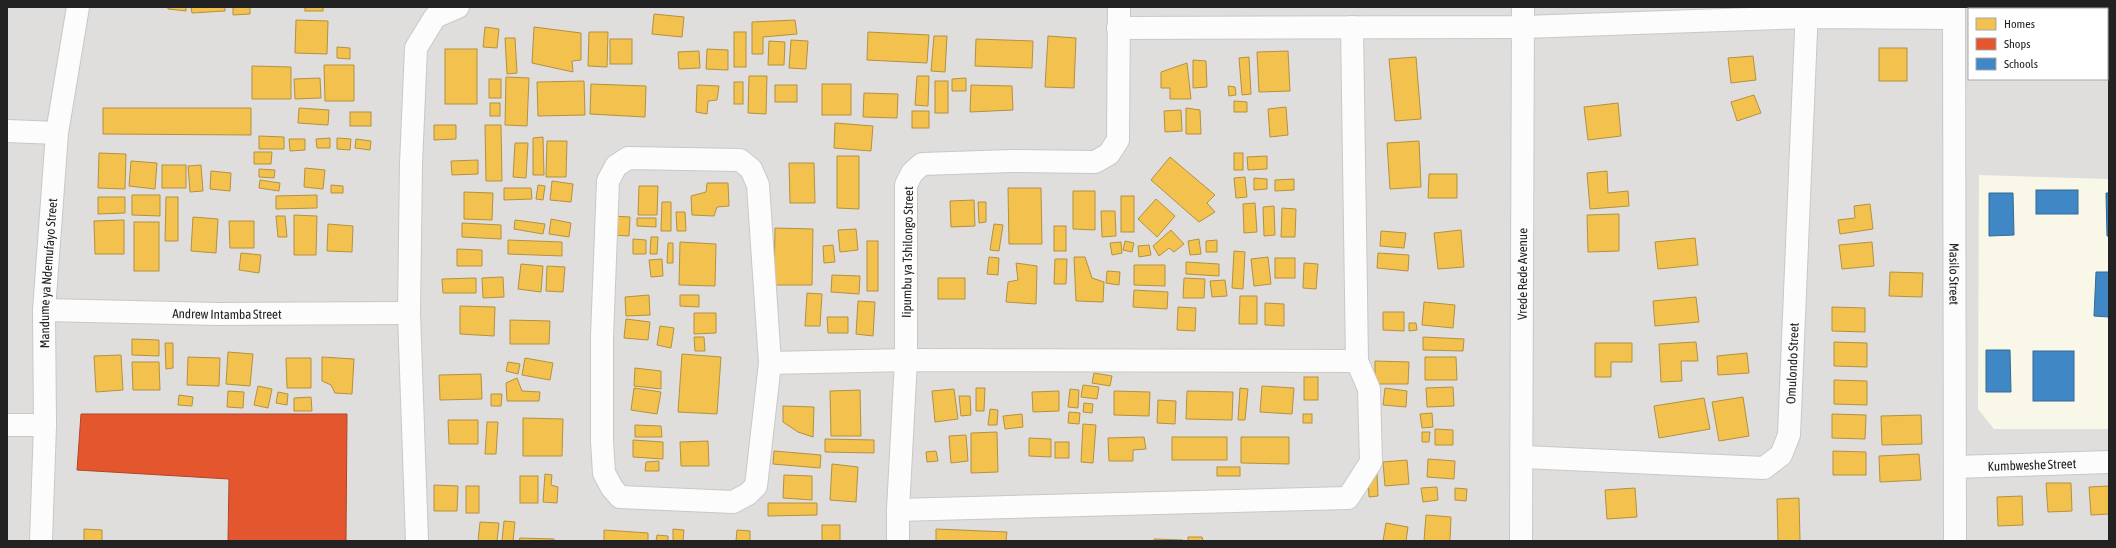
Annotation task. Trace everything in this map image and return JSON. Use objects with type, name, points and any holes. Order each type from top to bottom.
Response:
[{"type":"street","name":"Mandume ya Ndemufayo Street","points":[[41,541],[45,426],[44,310],[57,133],[78,7]]},
{"type":"street","points":[[417,541],[409,313],[411,164],[416,48],[435,17],[458,7]]},
{"type":"street","name":"Iipumbu ya Tshilongo Street","points":[[898,541],[898,510],[906,360],[906,185],[912,173],[922,164],[1011,161],[1095,162],[1109,154],[1118,140],[1119,7]]},
{"type":"street","points":[[1118,28],[1352,28],[1523,17],[1807,12],[1954,12]]},
{"type":"street","name":"Omulondo Street","points":[[1522,457],[1764,468],[1781,455],[1789,434],[1807,12]]},
{"type":"street","name":"Masilo Street","points":[[1954,12],[1955,541]]},
{"type":"street","name":"Vrede Rede Avenue","points":[[1521,541],[1523,17]]},
{"type":"street","points":[[898,510],[1348,498],[1371,462],[1369,389],[1357,360],[1352,28]]},
{"type":"street","points":[[7,131],[57,133]]},
{"type":"street","points":[[628,158],[687,158],[740,160],[751,169],[758,185],[770,363],[756,486],[748,494],[733,502],[642,498],[620,497],[612,488],[604,472],[602,375],[608,180],[616,166],[628,158]]},
{"type":"street","name":"Andrew Intamba Street","points":[[44,310],[219,314],[409,313]]},
{"type":"street","points":[[770,363],[906,360],[1357,360]]},
{"type":"street","points":[[7,425],[45,426]]},
{"type":"street","name":"Kumbweshe Street","points":[[1955,467],[2109,462]]},
{"type":"shaded area","points":[[7,7],[2109,7],[2109,541],[7,541]]},
{"type":"shaded area","points":[[1979,175],[2109,179],[2109,429],[1994,429],[1978,409]]},
{"type":"building: Homes","points":[[168,7],[186,7],[186,11],[168,9]]},
{"type":"building: Homes","points":[[191,7],[225,7],[225,11],[192,13]]},
{"type":"building: Homes","points":[[233,7],[250,7],[250,14],[233,15]]},
{"type":"building: Homes","points":[[305,7],[323,7],[323,11],[305,11]]},
{"type":"building: Homes","points":[[654,14],[684,17],[682,37],[652,34]]},
{"type":"building: Homes","points":[[296,20],[328,21],[327,54],[295,53]]},
{"type":"building: Homes","points":[[795,20],[797,34],[763,37],[763,54],[752,54],[752,22]]},
{"type":"building: Homes","points":[[485,27],[499,29],[497,48],[483,47]]},
{"type":"building: Homes","points":[[534,27],[581,33],[581,60],[572,61],[573,72],[532,63]]},
{"type":"building: Homes","points":[[589,32],[608,32],[607,67],[588,66]]},
{"type":"building: Homes","points":[[734,32],[746,32],[746,67],[734,67]]},
{"type":"building: Homes","points":[[868,32],[929,35],[927,63],[867,60]]},
{"type":"building: Homes","points":[[934,36],[947,36],[945,72],[931,71]]},
{"type":"building: Homes","points":[[1048,36],[1076,38],[1074,88],[1045,87]]},
{"type":"building: Homes","points":[[505,38],[515,38],[517,73],[507,74]]},
{"type":"building: Homes","points":[[610,39],[632,39],[632,64],[610,64]]},
{"type":"building: Homes","points":[[976,39],[1033,41],[1032,68],[975,66]]},
{"type":"building: Homes","points":[[791,40],[808,41],[806,69],[789,68]]},
{"type":"building: Homes","points":[[769,41],[785,42],[784,65],[768,65]]},
{"type":"building: Homes","points":[[337,47],[350,48],[350,59],[337,58]]},
{"type":"building: Homes","points":[[1879,48],[1907,48],[1907,81],[1879,81]]},
{"type":"building: Homes","points":[[445,49],[477,49],[477,104],[445,104]]},
{"type":"building: Homes","points":[[707,49],[728,50],[728,70],[706,69]]},
{"type":"building: Homes","points":[[699,51],[700,68],[679,69],[678,52]]},
{"type":"building: Homes","points":[[1288,51],[1290,91],[1259,92],[1257,52]]},
{"type":"building: Homes","points":[[1753,56],[1756,80],[1731,83],[1728,58]]},
{"type":"building: Homes","points":[[1249,57],[1251,94],[1242,95],[1239,58]]},
{"type":"building: Homes","points":[[1416,57],[1421,119],[1395,121],[1389,59]]},
{"type":"building: Homes","points":[[1193,60],[1206,61],[1207,87],[1193,88]]},
{"type":"building: Homes","points":[[1187,63],[1191,99],[1170,99],[1170,88],[1161,88],[1161,72]]},
{"type":"building: Homes","points":[[324,65],[354,65],[354,101],[325,101]]},
{"type":"building: Homes","points":[[252,66],[291,67],[291,99],[252,99]]},
{"type":"building: Homes","points":[[749,76],[767,76],[766,114],[748,113]]},
{"type":"building: Homes","points":[[917,76],[929,76],[928,106],[915,105]]},
{"type":"building: Homes","points":[[506,77],[529,78],[527,126],[505,125]]},
{"type":"building: Homes","points":[[320,78],[321,98],[295,99],[294,79]]},
{"type":"building: Homes","points":[[966,78],[966,91],[952,91],[952,79]]},
{"type":"building: Homes","points":[[489,79],[501,79],[501,98],[489,98]]},
{"type":"building: Homes","points":[[584,81],[585,115],[538,116],[537,82]]},
{"type":"building: Homes","points":[[935,81],[948,81],[948,113],[935,113]]},
{"type":"building: Homes","points":[[734,82],[743,82],[743,104],[734,104]]},
{"type":"building: Homes","points":[[591,84],[646,86],[645,117],[590,114]]},
{"type":"building: Homes","points":[[822,84],[851,84],[851,115],[822,115]]},
{"type":"building: Homes","points":[[697,85],[719,86],[717,100],[708,101],[707,114],[696,112]]},
{"type":"building: Homes","points":[[775,85],[797,85],[797,102],[775,102]]},
{"type":"building: Homes","points":[[971,85],[1012,86],[1013,110],[970,112]]},
{"type":"building: Homes","points":[[1228,86],[1235,87],[1236,95],[1229,96]]},
{"type":"building: Homes","points":[[864,93],[898,94],[897,118],[863,117]]},
{"type":"building: Homes","points":[[1754,95],[1761,113],[1737,121],[1731,102]]},
{"type":"building: Homes","points":[[1234,101],[1247,102],[1247,112],[1234,112]]},
{"type":"building: Homes","points":[[490,103],[500,103],[500,116],[490,116]]},
{"type":"building: Homes","points":[[1618,103],[1621,136],[1588,140],[1584,107]]},
{"type":"building: Homes","points":[[1286,107],[1288,135],[1270,137],[1268,109]]},
{"type":"building: Homes","points":[[103,108],[251,108],[251,135],[103,134]]},
{"type":"building: Homes","points":[[299,108],[329,110],[328,125],[298,123]]},
{"type":"building: Homes","points":[[1186,108],[1200,110],[1201,134],[1186,134]]},
{"type":"building: Homes","points":[[1181,110],[1182,131],[1165,132],[1164,111]]},
{"type":"building: Homes","points":[[912,111],[929,111],[929,128],[912,128]]},
{"type":"building: Homes","points":[[350,112],[371,112],[371,126],[350,126]]},
{"type":"building: Homes","points":[[835,123],[873,126],[871,151],[834,148]]},
{"type":"building: Homes","points":[[434,125],[456,125],[456,139],[434,140]]},
{"type":"building: Homes","points":[[485,125],[501,125],[502,181],[486,181]]},
{"type":"building: Homes","points":[[259,136],[284,137],[284,149],[259,149]]},
{"type":"building: Homes","points":[[543,137],[544,175],[533,175],[533,138]]},
{"type":"building: Homes","points":[[330,138],[330,148],[317,148],[316,139]]},
{"type":"building: Homes","points":[[337,138],[351,139],[350,150],[337,149]]},
{"type":"building: Homes","points":[[289,139],[305,139],[305,150],[290,151]]},
{"type":"building: Homes","points":[[356,139],[371,141],[370,150],[355,148]]},
{"type":"building: Homes","points":[[547,141],[567,141],[566,177],[546,177]]},
{"type":"building: Homes","points":[[1419,141],[1421,187],[1390,189],[1387,143]]},
{"type":"building: Homes","points":[[515,143],[528,143],[526,178],[513,177]]},
{"type":"building: Homes","points":[[254,152],[272,152],[271,164],[254,164]]},
{"type":"building: Homes","points":[[99,153],[126,154],[125,189],[98,188]]},
{"type":"building: Homes","points":[[1234,153],[1243,153],[1243,170],[1234,170]]},
{"type":"building: Homes","points":[[837,156],[859,156],[859,209],[837,208]]},
{"type":"building: Homes","points":[[1267,156],[1267,169],[1248,170],[1247,157]]},
{"type":"building: Homes","points":[[1170,157],[1215,195],[1207,203],[1215,212],[1199,222],[1151,180]]},
{"type":"building: Homes","points":[[478,160],[478,174],[452,175],[451,161]]},
{"type":"building: Homes","points":[[131,161],[157,163],[155,189],[129,186]]},
{"type":"building: Homes","points":[[789,163],[814,163],[815,203],[790,203]]},
{"type":"building: Homes","points":[[162,165],[186,165],[186,188],[162,188]]},
{"type":"building: Homes","points":[[201,165],[203,191],[190,192],[188,166]]},
{"type":"building: Homes","points":[[305,168],[325,170],[323,189],[304,187]]},
{"type":"building: Homes","points":[[259,169],[275,170],[274,178],[259,177]]},
{"type":"building: Homes","points":[[211,171],[231,173],[230,191],[210,189]]},
{"type":"building: Homes","points":[[1607,171],[1608,193],[1628,191],[1629,206],[1590,209],[1587,173]]},
{"type":"building: Homes","points":[[1429,174],[1457,174],[1457,198],[1428,198]]},
{"type":"building: Homes","points":[[1245,177],[1247,197],[1236,198],[1234,178]]},
{"type":"building: Homes","points":[[1254,178],[1267,179],[1267,189],[1254,190]]},
{"type":"building: Homes","points":[[1294,179],[1294,190],[1275,191],[1275,180]]},
{"type":"building: Homes","points":[[260,180],[280,183],[279,191],[259,188]]},
{"type":"building: Homes","points":[[552,181],[573,184],[571,202],[550,200]]},
{"type":"building: Homes","points":[[707,183],[728,183],[729,206],[717,207],[714,216],[692,215],[691,196],[706,192]]},
{"type":"building: Homes","points":[[331,185],[343,186],[343,193],[331,193]]},
{"type":"building: Homes","points":[[538,185],[545,186],[543,200],[536,199]]},
{"type":"building: Homes","points":[[639,186],[658,186],[657,215],[638,215]]},
{"type":"building: Homes","points":[[504,188],[531,188],[532,199],[504,200]]},
{"type":"building: Homes","points":[[1008,188],[1041,188],[1042,244],[1009,244]]},
{"type":"building: Homes","points":[[1073,191],[1095,191],[1095,230],[1073,229]]},
{"type":"building: Homes","points":[[464,192],[493,193],[492,220],[464,219]]},
{"type":"building: Homes","points":[[132,195],[160,195],[160,216],[132,215]]},
{"type":"building: Homes","points":[[317,195],[317,208],[276,209],[276,196]]},
{"type":"building: Homes","points":[[1121,196],[1134,196],[1134,232],[1121,232]]},
{"type":"building: Homes","points":[[98,197],[125,197],[125,213],[98,214]]},
{"type":"building: Homes","points":[[166,197],[178,197],[178,241],[165,241]]},
{"type":"building: Homes","points":[[1156,199],[1175,216],[1157,237],[1138,219]]},
{"type":"building: Homes","points":[[974,200],[975,226],[951,227],[950,201]]},
{"type":"building: Homes","points":[[662,202],[671,202],[671,231],[661,231]]},
{"type":"building: Homes","points":[[978,202],[986,202],[986,222],[979,223]]},
{"type":"building: Homes","points":[[1255,203],[1257,232],[1244,233],[1243,204]]},
{"type":"building: Homes","points":[[1870,204],[1873,229],[1840,234],[1838,220],[1855,218],[1854,206]]},
{"type":"building: Homes","points":[[1274,206],[1275,235],[1264,236],[1263,207]]},
{"type":"building: Homes","points":[[1282,208],[1296,209],[1295,237],[1281,237]]},
{"type":"building: Homes","points":[[1101,211],[1115,211],[1116,236],[1102,237]]},
{"type":"building: Homes","points":[[676,212],[685,212],[686,231],[677,231]]},
{"type":"building: Homes","points":[[1619,214],[1619,251],[1588,252],[1587,215]]},
{"type":"building: Homes","points":[[294,215],[317,216],[316,255],[294,255]]},
{"type":"building: Homes","points":[[276,216],[285,216],[287,237],[278,237]]},
{"type":"building: Homes","points":[[612,216],[630,217],[629,236],[611,235]]},
{"type":"building: Homes","points":[[193,217],[218,219],[216,253],[191,251]]},
{"type":"building: Homes","points":[[637,218],[656,218],[656,227],[637,226]]},
{"type":"building: Homes","points":[[551,219],[571,223],[569,237],[549,234]]},
{"type":"building: Homes","points":[[124,220],[124,254],[95,254],[94,221]]},
{"type":"building: Homes","points":[[515,220],[545,224],[543,234],[514,229]]},
{"type":"building: Homes","points":[[229,221],[254,221],[254,248],[230,248]]},
{"type":"building: Homes","points":[[134,222],[159,222],[159,271],[134,271]]},
{"type":"building: Homes","points":[[462,223],[501,225],[501,239],[462,237]]},
{"type":"building: Homes","points":[[328,224],[353,226],[352,252],[327,251]]},
{"type":"building: Homes","points":[[994,224],[1003,225],[999,251],[990,250]]},
{"type":"building: Homes","points":[[1054,226],[1066,226],[1066,251],[1054,251]]},
{"type":"building: Homes","points":[[775,228],[813,229],[812,285],[774,285]]},
{"type":"building: Homes","points":[[856,229],[858,250],[840,252],[838,230]]},
{"type":"building: Homes","points":[[1171,230],[1184,244],[1174,252],[1169,248],[1159,256],[1153,246]]},
{"type":"building: Homes","points":[[1461,230],[1464,267],[1438,269],[1434,233]]},
{"type":"building: Homes","points":[[1381,231],[1406,233],[1404,248],[1380,246]]},
{"type":"building: Homes","points":[[651,237],[658,237],[657,254],[650,254]]},
{"type":"building: Homes","points":[[1695,238],[1698,265],[1658,269],[1655,242]]},
{"type":"building: Homes","points":[[633,239],[646,240],[646,254],[633,254]]},
{"type":"building: Homes","points":[[1199,239],[1201,254],[1190,255],[1188,241]]},
{"type":"building: Homes","points":[[508,240],[562,242],[562,256],[508,254]]},
{"type":"building: Homes","points":[[1217,240],[1217,252],[1206,252],[1206,241]]},
{"type":"building: Homes","points":[[867,241],[878,241],[878,291],[867,291]]},
{"type":"building: Homes","points":[[1125,241],[1134,243],[1132,252],[1123,250]]},
{"type":"building: Homes","points":[[680,242],[716,244],[715,286],[679,285]]},
{"type":"building: Homes","points":[[1121,242],[1122,253],[1112,255],[1110,243]]},
{"type":"building: Homes","points":[[1872,242],[1874,266],[1842,269],[1839,245]]},
{"type":"building: Homes","points":[[668,243],[673,243],[673,263],[667,263]]},
{"type":"building: Homes","points":[[833,245],[835,262],[824,263],[823,246]]},
{"type":"building: Homes","points":[[1149,245],[1151,255],[1139,257],[1138,246]]},
{"type":"building: Homes","points":[[457,249],[482,250],[482,266],[457,266]]},
{"type":"building: Homes","points":[[1234,251],[1245,252],[1243,289],[1232,288]]},
{"type":"building: Homes","points":[[241,253],[261,255],[259,273],[239,270]]},
{"type":"building: Homes","points":[[1378,253],[1409,255],[1408,271],[1377,268]]},
{"type":"building: Homes","points":[[989,257],[999,258],[998,275],[987,274]]},
{"type":"building: Homes","points":[[1074,257],[1085,257],[1092,278],[1104,282],[1103,302],[1076,301]]},
{"type":"building: Homes","points":[[1268,257],[1271,284],[1254,286],[1251,259]]},
{"type":"building: Homes","points":[[1275,258],[1295,258],[1295,278],[1275,278]]},
{"type":"building: Homes","points":[[662,259],[663,276],[651,277],[649,260]]},
{"type":"building: Homes","points":[[1055,259],[1067,259],[1066,284],[1054,284]]},
{"type":"building: Homes","points":[[1186,262],[1219,264],[1219,276],[1186,274]]},
{"type":"building: Homes","points":[[1016,263],[1037,266],[1036,304],[1006,302],[1008,282],[1018,280]]},
{"type":"building: Homes","points":[[1304,263],[1318,264],[1316,289],[1303,288]]},
{"type":"building: Homes","points":[[521,264],[543,266],[541,292],[518,289]]},
{"type":"building: Homes","points":[[1134,265],[1165,265],[1165,286],[1134,285]]},
{"type":"building: Homes","points":[[547,266],[565,267],[563,292],[546,291]]},
{"type":"building: Homes","points":[[1107,271],[1120,272],[1119,285],[1106,283]]},
{"type":"building: Homes","points":[[1890,272],[1923,273],[1922,297],[1889,296]]},
{"type":"building: Homes","points":[[832,275],[860,276],[859,294],[831,292]]},
{"type":"building: Homes","points":[[503,277],[504,297],[483,298],[482,278]]},
{"type":"building: Homes","points":[[476,278],[476,293],[443,293],[442,279]]},
{"type":"building: Homes","points":[[938,278],[965,278],[965,299],[938,299]]},
{"type":"building: Homes","points":[[1184,278],[1205,279],[1204,298],[1183,298]]},
{"type":"building: Homes","points":[[1225,280],[1227,296],[1212,297],[1210,281]]},
{"type":"building: Homes","points":[[1134,290],[1168,292],[1167,309],[1133,307]]},
{"type":"building: Homes","points":[[807,293],[822,294],[820,326],[805,326]]},
{"type":"building: Homes","points":[[649,295],[650,315],[626,316],[625,297]]},
{"type":"building: Homes","points":[[680,295],[699,295],[699,307],[680,306]]},
{"type":"building: Homes","points":[[1240,296],[1257,296],[1257,324],[1239,324]]},
{"type":"building: Homes","points":[[1696,297],[1699,322],[1655,326],[1653,301]]},
{"type":"building: Homes","points":[[858,301],[875,302],[873,336],[856,334]]},
{"type":"building: Homes","points":[[1424,302],[1455,305],[1453,328],[1422,325]]},
{"type":"building: Homes","points":[[1265,303],[1284,304],[1284,326],[1265,325]]},
{"type":"building: Homes","points":[[460,306],[495,307],[494,336],[460,334]]},
{"type":"building: Homes","points":[[1178,307],[1196,308],[1195,331],[1177,330]]},
{"type":"building: Homes","points":[[1832,307],[1865,308],[1865,332],[1832,331]]},
{"type":"building: Homes","points":[[1383,312],[1404,312],[1404,331],[1383,330]]},
{"type":"building: Homes","points":[[694,313],[716,313],[716,333],[694,334]]},
{"type":"building: Homes","points":[[827,317],[848,317],[848,333],[828,333]]},
{"type":"building: Homes","points":[[626,319],[650,322],[648,340],[624,338]]},
{"type":"building: Homes","points":[[510,320],[550,321],[549,344],[510,344]]},
{"type":"building: Homes","points":[[1409,323],[1416,323],[1417,330],[1409,331]]},
{"type":"building: Homes","points":[[660,326],[674,328],[671,348],[657,345]]},
{"type":"building: Homes","points":[[694,337],[704,337],[705,351],[695,351]]},
{"type":"building: Homes","points":[[1423,337],[1464,339],[1463,351],[1423,350]]},
{"type":"building: Homes","points":[[132,339],[159,340],[159,356],[132,355]]},
{"type":"building: Homes","points":[[1696,342],[1698,361],[1681,361],[1682,381],[1661,382],[1659,344]]},
{"type":"building: Homes","points":[[1834,342],[1867,343],[1867,367],[1834,366]]},
{"type":"building: Homes","points":[[165,343],[173,343],[173,368],[166,369]]},
{"type":"building: Homes","points":[[1595,343],[1632,343],[1632,362],[1611,362],[1611,377],[1595,377]]},
{"type":"building: Homes","points":[[228,352],[253,354],[250,386],[226,384]]},
{"type":"building: Homes","points":[[1747,353],[1749,373],[1718,375],[1717,356]]},
{"type":"building: Homes","points":[[682,354],[721,357],[717,414],[678,412]]},
{"type":"building: Homes","points":[[121,355],[123,390],[96,392],[94,356]]},
{"type":"building: Homes","points":[[188,357],[220,358],[219,386],[187,385]]},
{"type":"building: Homes","points":[[322,357],[354,359],[352,394],[335,393],[331,385],[322,381]]},
{"type":"building: Homes","points":[[1425,357],[1456,357],[1457,380],[1425,380]]},
{"type":"building: Homes","points":[[286,358],[311,358],[311,388],[287,388]]},
{"type":"building: Homes","points":[[525,358],[553,363],[550,380],[522,375]]},
{"type":"building: Homes","points":[[1375,361],[1409,362],[1408,384],[1375,384]]},
{"type":"building: Homes","points":[[132,362],[159,362],[160,390],[133,390]]},
{"type":"building: Homes","points":[[508,362],[520,364],[518,374],[506,371]]},
{"type":"building: Homes","points":[[635,368],[661,371],[661,389],[634,386]]},
{"type":"building: Homes","points":[[1094,373],[1112,376],[1110,386],[1092,383]]},
{"type":"building: Homes","points":[[481,374],[482,399],[440,400],[439,375]]},
{"type":"building: Homes","points":[[1304,377],[1318,377],[1318,400],[1304,400]]},
{"type":"building: Homes","points":[[517,378],[522,391],[540,392],[539,401],[507,401],[506,383]]},
{"type":"building: Homes","points":[[1834,380],[1867,381],[1867,405],[1834,404]]},
{"type":"building: Homes","points":[[1083,385],[1099,387],[1097,399],[1081,397]]},
{"type":"building: Homes","points":[[258,386],[272,389],[268,408],[254,405]]},
{"type":"building: Homes","points":[[1262,386],[1294,388],[1292,414],[1260,412]]},
{"type":"building: Homes","points":[[1453,387],[1454,406],[1427,407],[1426,388]]},
{"type":"building: Homes","points":[[634,388],[661,392],[657,414],[631,410]]},
{"type":"building: Homes","points":[[976,388],[985,388],[984,411],[976,411]]},
{"type":"building: Homes","points":[[1240,388],[1248,389],[1245,420],[1238,420]]},
{"type":"building: Homes","points":[[1385,388],[1407,391],[1406,407],[1383,405]]},
{"type":"building: Homes","points":[[954,389],[958,419],[935,422],[932,391]]},
{"type":"building: Homes","points":[[1070,389],[1079,390],[1078,408],[1068,407]]},
{"type":"building: Homes","points":[[860,390],[861,436],[831,436],[830,391]]},
{"type":"building: Homes","points":[[228,391],[244,392],[243,408],[227,407]]},
{"type":"building: Homes","points":[[1059,391],[1059,411],[1033,412],[1032,392]]},
{"type":"building: Homes","points":[[1114,391],[1150,392],[1149,416],[1114,415]]},
{"type":"building: Homes","points":[[1187,391],[1233,392],[1232,420],[1186,419]]},
{"type":"building: Homes","points":[[278,392],[288,394],[287,405],[276,403]]},
{"type":"building: Homes","points":[[491,394],[502,394],[501,406],[491,406]]},
{"type":"building: Homes","points":[[179,395],[193,397],[192,406],[178,405]]},
{"type":"building: Homes","points":[[959,396],[970,396],[971,415],[961,416]]},
{"type":"building: Homes","points":[[311,397],[312,411],[294,411],[294,398]]},
{"type":"building: Homes","points":[[1743,397],[1749,436],[1719,441],[1712,402]]},
{"type":"building: Homes","points":[[1704,398],[1710,429],[1659,438],[1654,406]]},
{"type":"building: Homes","points":[[1158,400],[1176,401],[1175,424],[1157,423]]},
{"type":"building: Homes","points":[[1084,403],[1093,404],[1092,413],[1083,412]]},
{"type":"building: Homes","points":[[783,406],[814,407],[813,437],[798,432],[783,422]]},
{"type":"building: Homes","points":[[990,409],[998,410],[997,425],[988,425]]},
{"type":"building: Homes","points":[[1069,412],[1080,413],[1079,424],[1068,423]]},
{"type":"building: Homes","points":[[1432,413],[1433,427],[1422,428],[1420,414]]},
{"type":"building: Homes","points":[[1022,414],[1023,427],[1005,429],[1003,416]]},
{"type":"building: Homes","points":[[1303,414],[1312,414],[1312,423],[1303,423]]},
{"type":"building: Homes","points":[[1832,414],[1866,415],[1865,439],[1832,438]]},
{"type":"building: Homes","points":[[1921,415],[1922,444],[1882,445],[1881,416]]},
{"type":"building: Homes","points":[[523,418],[563,419],[562,456],[523,456]]},
{"type":"building: Homes","points":[[448,420],[478,420],[478,444],[449,444]]},
{"type":"building: Homes","points":[[487,422],[498,422],[496,454],[485,454]]},
{"type":"building: Homes","points":[[1083,424],[1096,425],[1093,463],[1081,462]]},
{"type":"building: Homes","points":[[635,425],[661,426],[662,437],[635,437]]},
{"type":"building: Homes","points":[[1435,429],[1453,430],[1453,445],[1435,445]]},
{"type":"building: Homes","points":[[997,432],[998,472],[971,473],[971,433]]},
{"type":"building: Homes","points":[[1422,432],[1430,432],[1429,442],[1422,442]]},
{"type":"building: Homes","points":[[966,435],[968,461],[951,463],[949,436]]},
{"type":"building: Homes","points":[[1144,437],[1146,449],[1133,450],[1133,461],[1109,461],[1108,438]]},
{"type":"building: Homes","points":[[1172,437],[1227,437],[1227,460],[1172,460]]},
{"type":"building: Homes","points":[[1241,437],[1289,437],[1289,464],[1241,463]]},
{"type":"building: Homes","points":[[1029,438],[1051,439],[1051,457],[1029,456]]},
{"type":"building: Homes","points":[[825,439],[874,440],[874,453],[825,452]]},
{"type":"building: Homes","points":[[633,440],[663,442],[663,459],[633,457]]},
{"type":"building: Homes","points":[[708,441],[709,466],[681,466],[680,442]]},
{"type":"building: Homes","points":[[1055,442],[1069,442],[1069,458],[1055,458]]},
{"type":"building: Homes","points":[[774,451],[821,455],[820,468],[773,464]]},
{"type":"building: Homes","points":[[936,451],[938,461],[927,462],[926,452]]},
{"type":"building: Homes","points":[[1833,451],[1866,452],[1866,475],[1833,475]]},
{"type":"building: Homes","points":[[1919,454],[1921,480],[1880,482],[1879,456]]},
{"type":"building: Homes","points":[[1428,459],[1455,461],[1454,479],[1427,477]]},
{"type":"building: Homes","points":[[1407,460],[1409,484],[1385,486],[1383,462]]},
{"type":"building: Homes","points":[[659,461],[659,471],[645,471],[646,462]]},
{"type":"building: Homes","points":[[832,464],[858,467],[856,502],[830,500]]},
{"type":"building: Homes","points":[[1217,467],[1240,467],[1240,476],[1217,476]]},
{"type":"building: Homes","points":[[545,474],[552,475],[551,485],[558,487],[557,503],[543,502]]},
{"type":"building: Homes","points":[[1377,474],[1378,496],[1369,497],[1368,475]]},
{"type":"building: Homes","points":[[784,475],[812,476],[812,500],[783,498]]},
{"type":"building: Homes","points":[[520,476],[538,476],[538,503],[520,503]]},
{"type":"building: Homes","points":[[2046,483],[2071,483],[2072,511],[2048,512]]},
{"type":"building: Homes","points":[[434,485],[458,486],[457,511],[434,511]]},
{"type":"building: Homes","points":[[466,486],[479,486],[479,513],[466,513]]},
{"type":"building: Homes","points":[[2109,486],[2109,514],[2091,515],[2089,487]]},
{"type":"building: Homes","points":[[1437,487],[1438,500],[1423,502],[1421,488]]},
{"type":"building: Homes","points":[[1455,488],[1467,489],[1466,501],[1455,500]]},
{"type":"building: Homes","points":[[1635,488],[1637,517],[1607,519],[1605,490]]},
{"type":"building: Homes","points":[[2022,496],[2023,525],[1998,526],[1997,497]]},
{"type":"building: Homes","points":[[1799,498],[1800,541],[1778,541],[1777,499]]},
{"type":"building: Homes","points":[[768,503],[817,503],[817,515],[768,516]]},
{"type":"building: Homes","points":[[1426,515],[1451,517],[1450,541],[1424,541]]},
{"type":"building: Homes","points":[[504,521],[515,522],[513,541],[502,541]]},
{"type":"building: Homes","points":[[480,522],[499,523],[497,541],[478,541]]},
{"type":"building: Homes","points":[[1386,523],[1408,527],[1406,541],[1383,541]]},
{"type":"building: Homes","points":[[822,525],[840,525],[840,541],[822,541]]},
{"type":"building: Homes","points":[[84,529],[102,530],[102,541],[84,541]]},
{"type":"building: Homes","points":[[673,529],[684,530],[683,541],[673,541]]},
{"type":"building: Homes","points":[[936,529],[1007,532],[1006,541],[936,541]]},
{"type":"building: Homes","points":[[604,530],[648,533],[648,541],[604,541]]},
{"type":"building: Homes","points":[[737,530],[750,531],[750,541],[736,541]]},
{"type":"building: Homes","points":[[657,535],[668,536],[668,541],[656,541]]},
{"type":"building: Homes","points":[[1188,537],[1202,537],[1203,541],[1188,541]]},
{"type":"building: Homes","points":[[520,538],[554,539],[554,541],[519,541]]},
{"type":"building: Homes","points":[[1154,539],[1183,540],[1154,541]]},
{"type":"building: Shops","points":[[81,414],[347,414],[346,541],[228,541],[229,479],[77,470]]},
{"type":"building: Schools","points":[[2036,190],[2078,190],[2078,214],[2036,214]]},
{"type":"building: Schools","points":[[1989,193],[2013,193],[2014,235],[1989,236]]},
{"type":"building: Schools","points":[[2106,193],[2109,193],[2109,236],[2107,236]]},
{"type":"building: Schools","points":[[2096,272],[2109,272],[2109,317],[2094,316]]},
{"type":"building: Schools","points":[[1986,350],[2010,350],[2011,392],[1986,392]]},
{"type":"building: Schools","points":[[2033,351],[2074,351],[2074,401],[2033,401]]}]
